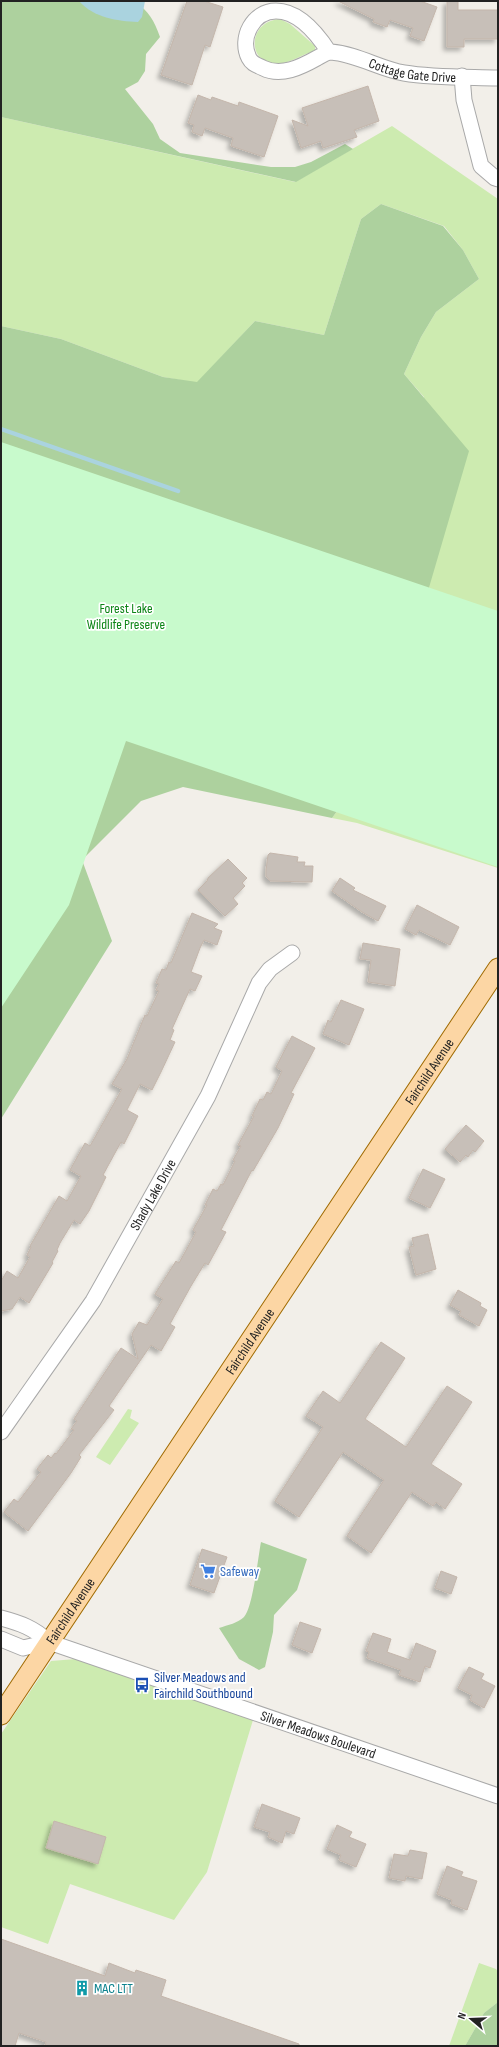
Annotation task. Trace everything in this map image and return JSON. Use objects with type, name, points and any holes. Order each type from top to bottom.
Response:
[{"type":"main road","name":"Fairchild Avenue","points":[[1,1715],[498,968]]},
{"type":"street","points":[[270,6],[305,24],[323,43],[329,52],[296,68],[276,73],[252,63],[247,53],[246,40],[249,28],[255,20],[265,13],[270,6]]},
{"type":"street","name":"Cottage Gate Drive","points":[[329,52],[365,59],[404,73],[498,78]]},
{"type":"street","points":[[462,76],[464,100],[481,166],[498,179]]},
{"type":"street","name":"Shady Lake Drive","points":[[1,1432],[93,1301],[208,1096],[259,984],[270,969],[292,953]]},
{"type":"street","points":[[1,1618],[18,1622],[36,1630],[49,1642]]},
{"type":"street","points":[[1,1639],[23,1648],[49,1642]]},
{"type":"street","name":"Silver Meadows Boulevard","points":[[49,1642],[498,1796]]},
{"type":"green space","points":[[1,1],[135,1],[140,5],[156,26],[160,37],[146,54],[145,71],[138,82],[125,89],[153,124],[160,139],[180,153],[271,167],[295,167],[311,162],[345,144],[353,149],[296,182],[1,117]]},
{"type":"green space","points":[[280,19],[290,24],[315,46],[315,51],[281,64],[266,62],[260,57],[256,50],[255,42],[257,34],[261,27],[269,22]]},
{"type":"green space","points":[[1,117],[295,182],[392,126],[498,199],[498,868],[357,823],[332,818],[357,784],[428,591],[424,397],[404,374],[421,337],[436,312],[479,279],[463,250],[444,226],[381,204],[361,219],[324,335],[255,321],[197,383],[163,377],[61,339],[1,326]]},
{"type":"green space","points":[[381,204],[443,226],[463,250],[479,279],[436,312],[421,337],[404,374],[469,451],[428,591],[357,784],[332,818],[183,787],[141,801],[82,860],[112,941],[1,1119],[1,326],[61,339],[163,377],[197,382],[255,321],[324,335],[361,219]]},
{"type":"green space","name":"Forest Lake Wildlife Preserve","points":[[1,442],[498,611],[498,867],[126,741],[69,905],[1,1008]]},
{"type":"green space","points":[[128,1409],[132,1410],[130,1418],[139,1423],[110,1465],[96,1457]]},
{"type":"green space","points":[[261,1542],[307,1559],[297,1590],[274,1615],[273,1632],[265,1667],[259,1670],[239,1659],[219,1628],[239,1621],[247,1612],[253,1593]]},
{"type":"green space","points":[[76,1659],[253,1720],[207,1872],[174,1920],[70,1884],[48,1944],[1,1927],[1,1734],[51,1661]]},
{"type":"green space","points":[[479,1963],[496,1969],[498,1972],[498,2002],[484,2013],[465,2046],[449,2046]]},
{"type":"green space","points":[[498,2002],[498,2046],[465,2046],[484,2013]]},
{"type":"water","points":[[79,1],[145,1],[142,17],[138,22],[106,18],[85,7]]},
{"type":"building","points":[[187,1],[204,1],[223,7],[210,47],[205,45],[192,85],[161,75]]},
{"type":"building","points":[[338,1],[420,1],[437,7],[424,41],[410,36],[413,28],[390,20],[387,27],[373,22],[374,19]]},
{"type":"building","points":[[447,1],[458,1],[458,10],[498,10],[498,39],[464,39],[464,47],[447,47]]},
{"type":"building","points":[[368,86],[379,121],[354,130],[357,137],[323,148],[321,141],[301,148],[292,120],[308,126],[302,108]]},
{"type":"building","points":[[198,95],[211,100],[212,97],[238,106],[239,102],[278,116],[264,157],[231,146],[233,138],[205,128],[202,136],[192,132],[194,125],[188,123]]},
{"type":"building","points":[[270,853],[298,857],[297,862],[305,862],[304,866],[313,866],[312,882],[270,881],[266,876],[266,870],[268,855]]},
{"type":"building","points":[[228,859],[247,878],[242,883],[245,886],[233,898],[238,904],[225,916],[198,890]]},
{"type":"building","points":[[340,878],[355,888],[353,890],[386,906],[378,921],[362,912],[332,891]]},
{"type":"building","points":[[417,905],[459,927],[450,945],[419,930],[416,935],[405,929]]},
{"type":"building","points":[[192,913],[218,924],[214,928],[222,931],[217,945],[204,940],[200,948],[191,972],[202,976],[195,991],[190,989],[172,1029],[174,1030],[170,1040],[175,1042],[161,1072],[152,1090],[140,1084],[127,1110],[138,1116],[124,1144],[121,1142],[103,1175],[106,1177],[89,1211],[80,1224],[74,1220],[60,1243],[57,1250],[58,1251],[52,1262],[53,1263],[29,1303],[20,1297],[12,1309],[1,1311],[1,1281],[7,1271],[18,1278],[30,1257],[27,1255],[31,1247],[30,1246],[59,1196],[67,1201],[81,1176],[70,1170],[85,1143],[90,1146],[122,1089],[112,1084],[127,1059],[145,1015],[147,1016],[159,991],[156,990],[159,984],[156,983],[162,969],[166,970],[169,962],[171,963]]},
{"type":"building","points":[[363,943],[400,949],[395,986],[368,982],[371,960],[360,959]]},
{"type":"building","points":[[341,1000],[364,1009],[349,1045],[323,1034],[328,1020],[331,1022]]},
{"type":"building","points":[[292,1036],[315,1048],[291,1093],[294,1094],[278,1128],[253,1171],[252,1170],[221,1230],[226,1232],[208,1265],[205,1263],[191,1286],[170,1324],[175,1327],[161,1351],[151,1345],[109,1406],[114,1410],[79,1455],[81,1457],[71,1473],[28,1531],[4,1512],[14,1499],[18,1502],[41,1472],[37,1469],[48,1455],[51,1458],[55,1453],[56,1454],[74,1430],[71,1429],[77,1421],[74,1419],[121,1348],[138,1359],[132,1334],[139,1322],[147,1325],[163,1299],[155,1294],[176,1261],[179,1263],[196,1232],[193,1230],[207,1205],[205,1205],[213,1189],[217,1191],[221,1184],[223,1185],[235,1161],[233,1160],[241,1146],[238,1145],[254,1116],[252,1116],[260,1099],[263,1100],[267,1092],[271,1094],[282,1071],[276,1067]]},
{"type":"building","points":[[466,1125],[484,1141],[475,1152],[473,1150],[468,1157],[466,1155],[460,1162],[445,1149]]},
{"type":"building","points":[[423,1169],[445,1179],[430,1208],[409,1198]]},
{"type":"building","points":[[428,1234],[436,1269],[416,1275],[409,1247],[414,1246],[412,1238]]},
{"type":"building","points":[[458,1290],[481,1303],[480,1306],[487,1310],[479,1326],[459,1315],[461,1311],[450,1305]]},
{"type":"building","points":[[381,1342],[405,1358],[365,1419],[406,1447],[447,1386],[472,1402],[431,1464],[462,1484],[445,1509],[436,1502],[433,1506],[412,1492],[371,1553],[347,1536],[384,1480],[343,1452],[299,1517],[275,1501],[323,1427],[306,1416],[323,1391],[340,1403]]},
{"type":"building","name":"Safeway","points":[[202,1549],[227,1557],[214,1593],[190,1585]]},
{"type":"building","points":[[441,1571],[457,1577],[451,1594],[435,1588]]},
{"type":"building","points":[[300,1622],[321,1629],[312,1653],[292,1645]]},
{"type":"building","points":[[373,1633],[391,1639],[387,1652],[410,1660],[416,1643],[436,1651],[430,1668],[425,1666],[420,1682],[399,1675],[401,1670],[367,1658],[369,1652],[366,1651]]},
{"type":"building","points":[[469,1667],[484,1674],[481,1679],[495,1686],[484,1708],[470,1700],[472,1695],[458,1688]]},
{"type":"building","points":[[262,1804],[300,1818],[294,1834],[286,1831],[282,1843],[268,1837],[270,1832],[254,1827]]},
{"type":"building","points":[[54,1821],[106,1837],[98,1864],[46,1848]]},
{"type":"building","points":[[337,1825],[352,1832],[349,1837],[366,1844],[356,1867],[339,1860],[341,1855],[327,1849]]},
{"type":"building","points":[[410,1850],[427,1853],[422,1879],[406,1876],[405,1881],[389,1878],[394,1854],[408,1856]]},
{"type":"building","points":[[447,1866],[463,1872],[461,1876],[477,1881],[467,1910],[451,1904],[452,1900],[437,1894]]},
{"type":"building","name":"MAC LTT","points":[[1,1939],[105,1976],[109,1963],[135,1973],[136,1970],[166,1980],[161,1996],[299,2044],[299,2046],[45,2046],[46,2042],[19,2033],[15,2046],[1,2046]]},
{"type":"waterway","points":[[1,429],[178,491]]},
{"type":"place","name":"Safeway","points":[[208,1571]]},
{"type":"place","name":"Silver Meadows and Fairchild Southbound","points":[[142,1685]]},
{"type":"place","name":"MAC LTT","points":[[82,1988]]}]
